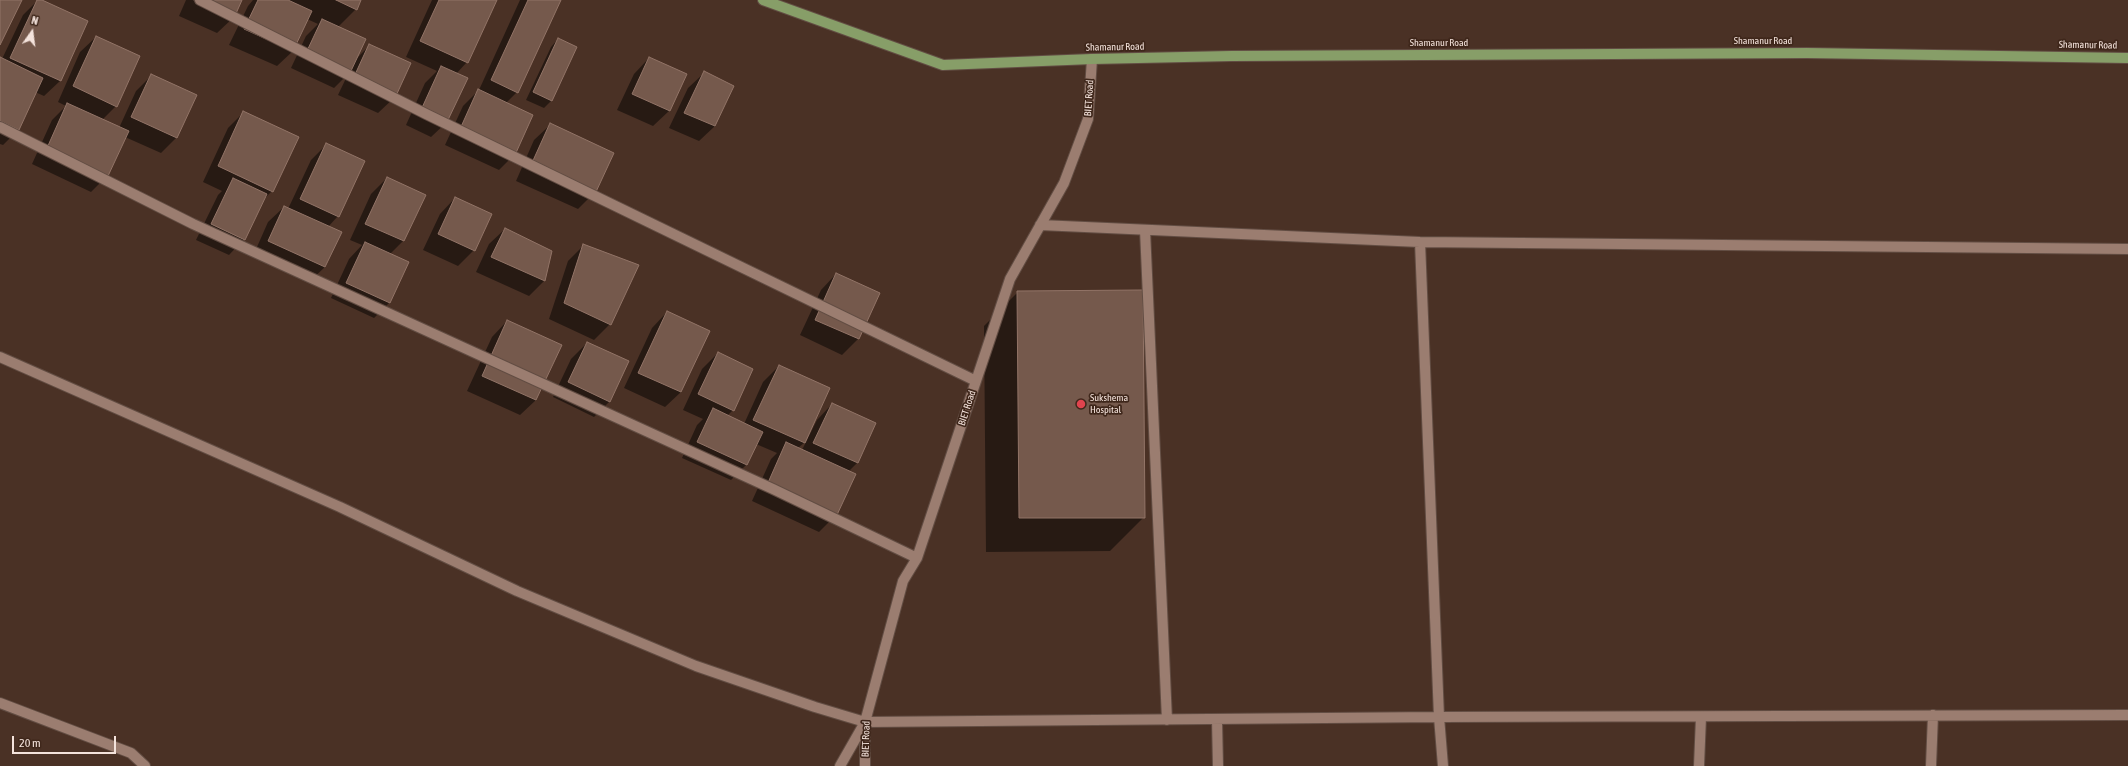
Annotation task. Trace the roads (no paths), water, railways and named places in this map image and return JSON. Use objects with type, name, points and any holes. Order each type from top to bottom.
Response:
[{"type":"main road","name":"Shamanur Road","points":[[763,0],[943,65],[1092,59],[1807,53],[2128,58]]},
{"type":"street","points":[[200,0],[426,114],[976,381]]},
{"type":"street","name":"BIET Road","points":[[865,766],[865,722],[903,581],[917,558],[1010,279],[1064,183],[1088,119],[1092,59]]},
{"type":"street","points":[[0,127],[193,224],[772,489],[917,558]]},
{"type":"street","points":[[1040,225],[1420,242],[2128,249]]},
{"type":"street","points":[[1145,230],[1167,720]]},
{"type":"street","points":[[1420,242],[1439,717],[1443,766]]},
{"type":"street","points":[[0,357],[340,507],[517,591],[696,666],[815,707],[865,722],[1439,717],[2128,715]]},
{"type":"street","points":[[0,704],[131,753],[145,766]]},
{"type":"street","points":[[1931,766],[1933,716]]},
{"type":"street","points":[[1699,766],[1701,717]]},
{"type":"street","points":[[1217,720],[1218,766]]},
{"type":"street","points":[[840,766],[865,722]]},
{"type":"place","name":"Sukshema Hospital","points":[[1081,404]]}]
